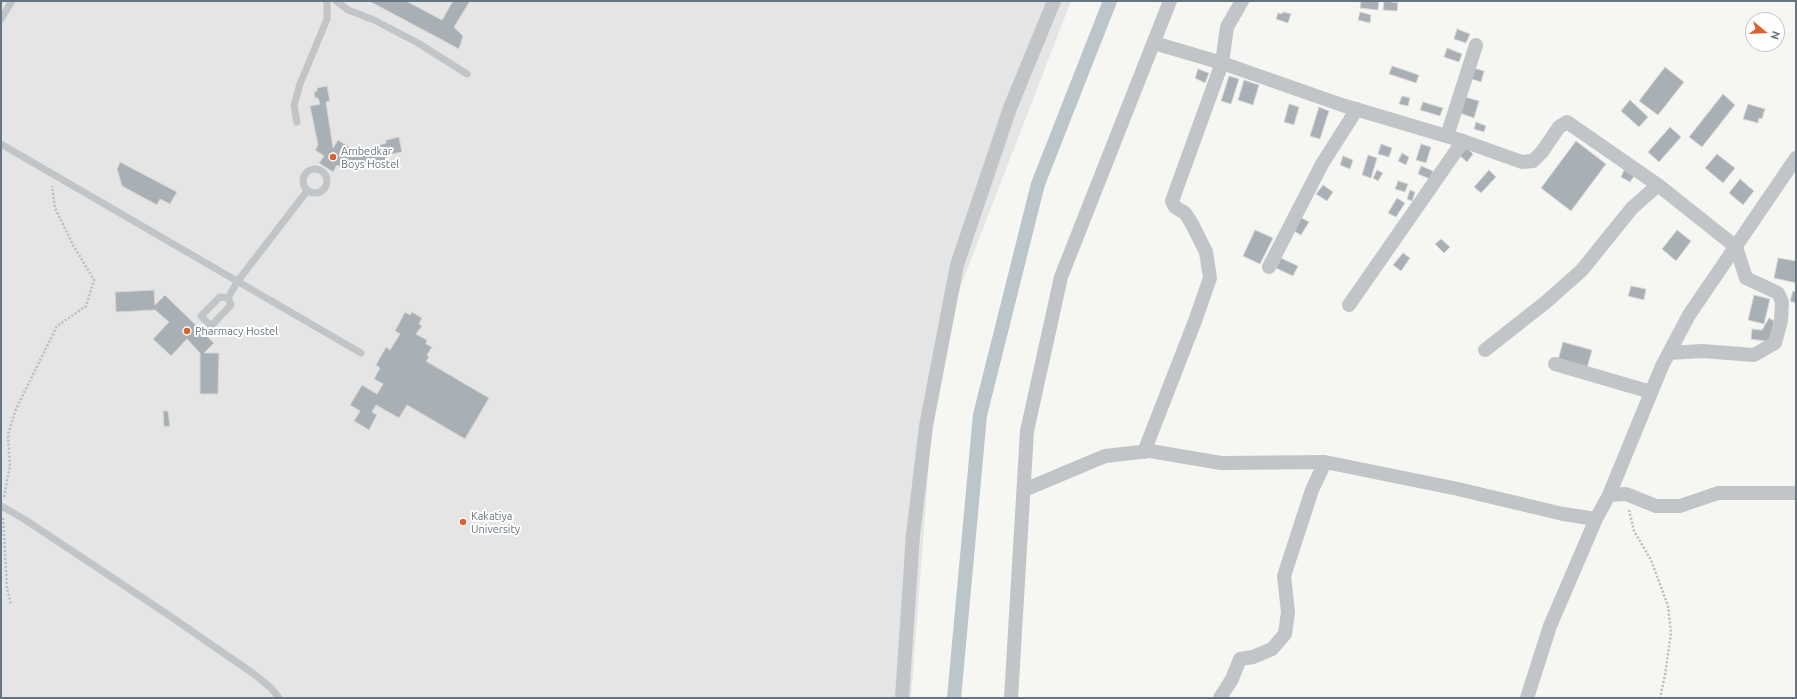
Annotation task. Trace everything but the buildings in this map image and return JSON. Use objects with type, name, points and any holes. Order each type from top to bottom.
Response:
[{"type":"street","points":[[902,698],[914,535],[926,426],[957,265],[1010,108],[1054,1]]},
{"type":"street","points":[[1011,698],[1027,431],[1061,277],[1170,1]]},
{"type":"street","points":[[1144,452],[1195,321],[1210,278],[1206,252],[1185,213],[1176,207],[1172,201],[1222,64],[1227,27],[1242,1]]},
{"type":"street","points":[[1154,43],[1356,109],[1463,141],[1522,162],[1533,161],[1542,152],[1559,127],[1567,122],[1658,185],[1736,247],[1746,278],[1778,293],[1782,302],[1781,321],[1775,343],[1754,355],[1702,352],[1669,353]]},
{"type":"street","points":[[1447,136],[1476,45]]},
{"type":"street","points":[[1269,267],[1322,164],[1356,109]]},
{"type":"street","points":[[1349,305],[1463,141]]},
{"type":"street","points":[[1527,698],[1550,626],[1596,519],[1609,495],[1651,392],[1669,353],[1689,315],[1796,158]]},
{"type":"street","points":[[1485,350],[1546,302],[1582,270],[1632,208],[1658,185]]},
{"type":"street","points":[[1555,364],[1651,392]]},
{"type":"street","points":[[1024,490],[1105,456],[1150,451],[1221,463],[1325,462],[1458,489],[1563,514],[1596,519]]},
{"type":"street","points":[[1220,698],[1232,679],[1240,659],[1253,657],[1272,649],[1285,634],[1288,612],[1284,576],[1312,490],[1325,462]]},
{"type":"street","points":[[1609,495],[1626,494],[1656,506],[1680,506],[1718,493],[1796,493]]},
{"type":"lane","points":[[1,19],[12,1]]},
{"type":"lane","points":[[297,122],[294,106],[326,18],[327,1]]},
{"type":"lane","points":[[336,1],[348,10],[374,20],[418,43],[467,74]]},
{"type":"lane","points":[[1,144],[50,171],[237,282],[361,353]]},
{"type":"lane","points":[[228,298],[237,282],[307,192]]},
{"type":"lane","points":[[2,506],[69,548],[254,674],[271,688],[279,698]]},
{"type":"path","points":[[11,606],[6,588],[2,506],[10,466],[8,434],[16,410],[56,326],[86,306],[94,280],[73,245],[55,208],[50,171]]},
{"type":"path","points":[[1626,494],[1634,531],[1651,560],[1668,606],[1671,633],[1660,698]]},
{"type":"shaded area","name":"Kakatiya University","points":[[1,1],[1071,1],[938,345],[911,698],[1,698]]},
{"type":"waterway","points":[[954,698],[980,415],[1038,184],[1110,1]]},
{"type":"place","name":"Ambedkar Boys Hostel","points":[[333,157]]},
{"type":"place","name":"Pharmacy Hostel","points":[[187,331]]},
{"type":"place","name":"Kakatiya University","points":[[463,522]]}]
